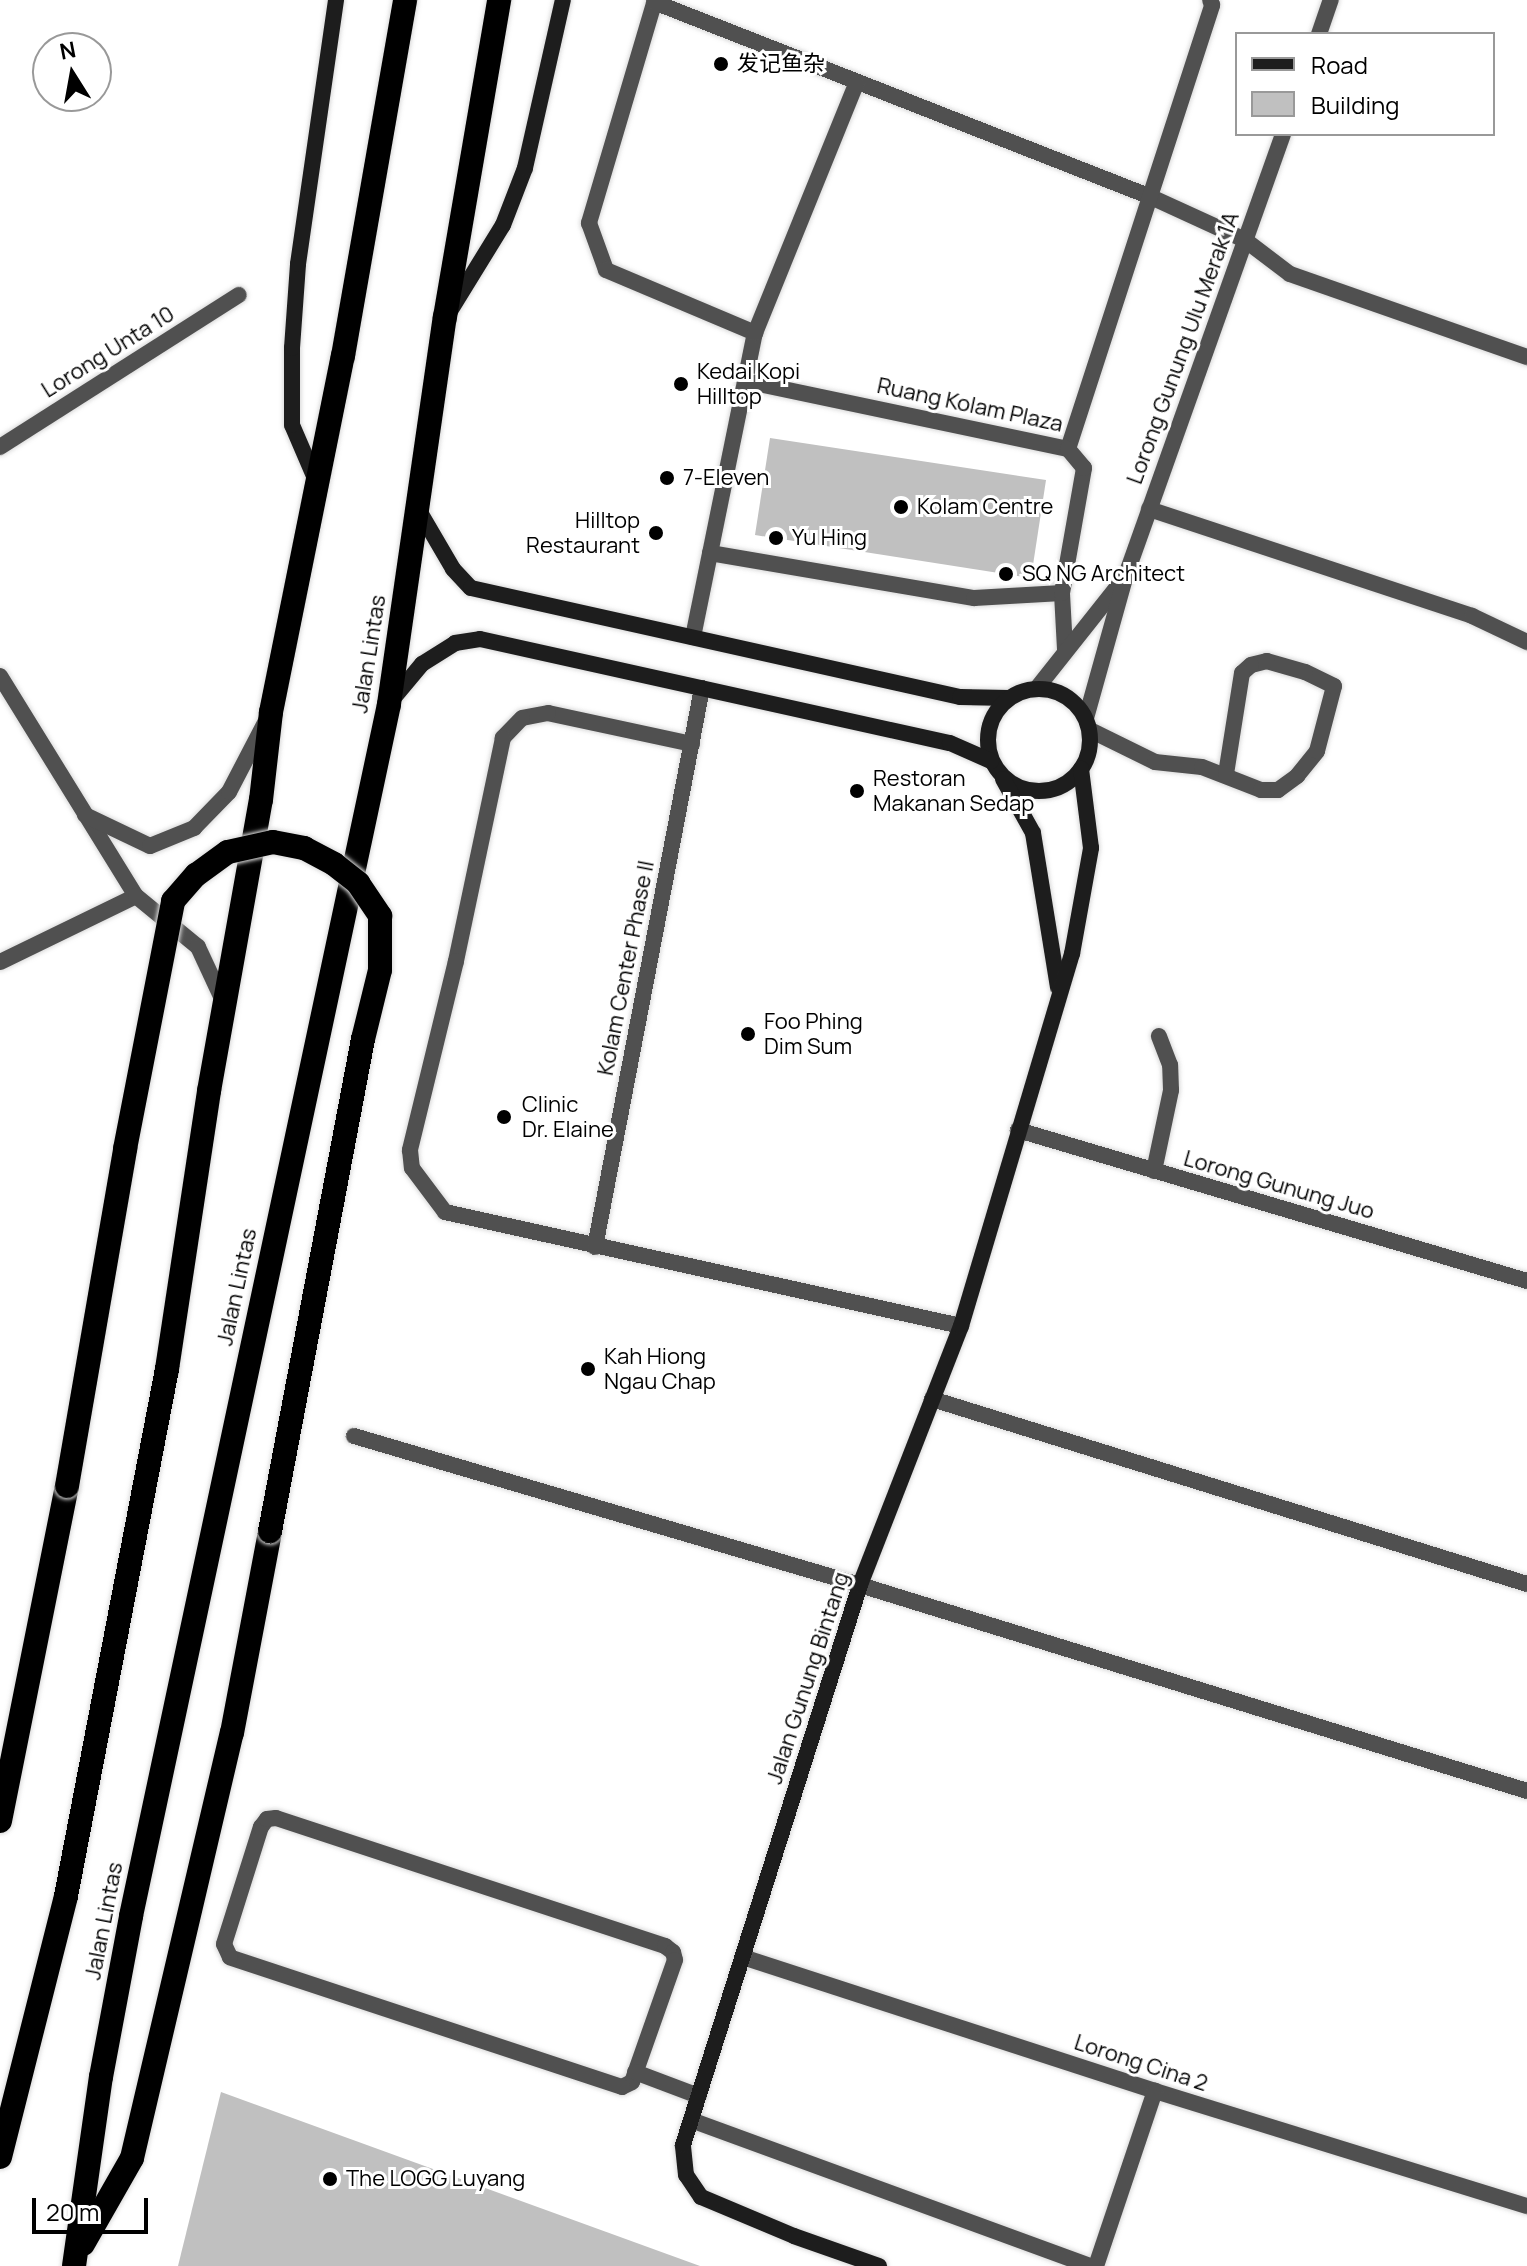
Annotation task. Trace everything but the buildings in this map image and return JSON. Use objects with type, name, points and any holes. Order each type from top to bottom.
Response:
[{"type":"highway","name":"Jalan Lintas","points":[[0,2157],[66,1896],[164,1384],[209,1091],[261,800],[271,712],[343,356],[405,0]]},
{"type":"highway","name":"Jalan Lintas","points":[[76,2260],[101,2077],[131,1916],[389,704],[445,317],[499,0]]},
{"type":"highway","points":[[0,1821],[67,1486],[125,1149],[173,901],[196,875],[228,852],[273,842],[304,848],[334,864],[358,883],[380,916],[380,970],[363,1039],[232,1733],[132,2158],[76,2260]]},
{"type":"street","points":[[318,485],[292,425],[292,348],[298,264],[336,0]]},
{"type":"street","name":"Jalan Lintas","points":[[445,317],[503,225],[525,168],[563,0]]},
{"type":"street","name":"Ruang Kolam Plaza","points":[[745,381],[1068,449],[1212,5],[1210,0]]},
{"type":"street","points":[[1320,32],[1331,0]]},
{"type":"street","points":[[755,333],[606,270],[589,223],[654,1],[856,84],[1151,197],[1245,240],[1290,274],[1527,357]]},
{"type":"street","points":[[693,637],[755,333],[856,84]]},
{"type":"street","name":"Lorong Gunung Ulu Merak 1A","points":[[1088,724],[1125,578],[1282,136]]},
{"type":"street","name":"Lorong Unta 10","points":[[0,447],[239,295]]},
{"type":"street","points":[[1065,649],[1062,593],[1084,468],[1068,449]]},
{"type":"street","points":[[418,509],[453,569],[471,588],[960,697],[1009,698],[1037,688],[1066,696],[1088,724],[1155,762],[1226,774],[1261,790],[1278,790],[1297,776],[1317,751],[1334,686],[1305,672],[1267,661],[1251,665],[1242,673],[1226,774]]},
{"type":"street","points":[[1149,509],[1472,616],[1527,642]]},
{"type":"street","points":[[710,553],[974,598],[1062,593]]},
{"type":"street","name":"Lorong Gunung Ulu Merak 1A","points":[[1037,688],[1065,649],[1125,578]]},
{"type":"street","points":[[389,704],[422,664],[455,643],[480,639],[950,743],[996,768],[1027,790],[1043,791],[1071,780],[1081,769],[1088,756],[1088,724]]},
{"type":"street","points":[[0,676],[136,896],[198,947],[226,1008]]},
{"type":"street","name":"Kolam Center Phase II","points":[[595,1247],[702,688]]},
{"type":"street","points":[[996,768],[987,748],[991,720],[1009,698]]},
{"type":"street","points":[[84,815],[150,846],[194,828],[229,792],[271,712]]},
{"type":"street","points":[[692,744],[548,713],[522,718],[503,738],[456,961],[410,1150],[412,1168],[445,1212],[961,1326]]},
{"type":"street","name":"Jalan Gunung Bintang","points":[[996,768],[1033,833],[1058,992]]},
{"type":"street","name":"Jalan Gunung Bintang","points":[[879,2266],[794,2236],[701,2197],[686,2175],[683,2145],[860,1585],[961,1326],[1075,939],[1091,848],[1081,769]]},
{"type":"street","points":[[0,962],[136,896]]},
{"type":"street","points":[[1154,1171],[1171,1090],[1170,1065],[1159,1036]]},
{"type":"street","name":"Lorong Gunung Juo","points":[[1018,1130],[1527,1281]]},
{"type":"street","points":[[932,1399],[1527,1584]]},
{"type":"street","points":[[354,1436],[860,1585],[1527,1791]]},
{"type":"street","points":[[276,1818],[665,1946],[673,1952],[675,1960],[635,2072],[632,2082],[622,2087],[230,1957],[224,1944],[261,1827],[267,1819],[276,1818]]},
{"type":"street","name":"Lorong Cina 2","points":[[743,1957],[1155,2091],[1527,2206]]},
{"type":"street","points":[[635,2072],[699,2096]]},
{"type":"street","points":[[691,2120],[1093,2266],[1155,2091]]},
{"type":"place","name":"发记鱼杂","points":[[721,64]]},
{"type":"place","name":"Kedai Kopi Hilltop","points":[[681,384]]},
{"type":"place","name":"7-Eleven","points":[[667,478]]},
{"type":"place","name":"Kolam Centre","points":[[901,507]]},
{"type":"place","name":"Hilltop Restaurant","points":[[656,533]]},
{"type":"place","name":"Yu Hing","points":[[776,538]]},
{"type":"place","name":"SQ NG Architect","points":[[1006,574]]},
{"type":"place","name":"Restoran Makanan Sedap","points":[[857,791]]},
{"type":"place","name":"Foo Phing Dim Sum","points":[[748,1034]]},
{"type":"place","name":"Clinic Dr. Elaine","points":[[504,1117]]},
{"type":"place","name":"Kah Hiong Ngau Chap","points":[[588,1369]]},
{"type":"place","name":"The LOGG Luyang","points":[[330,2179]]}]
